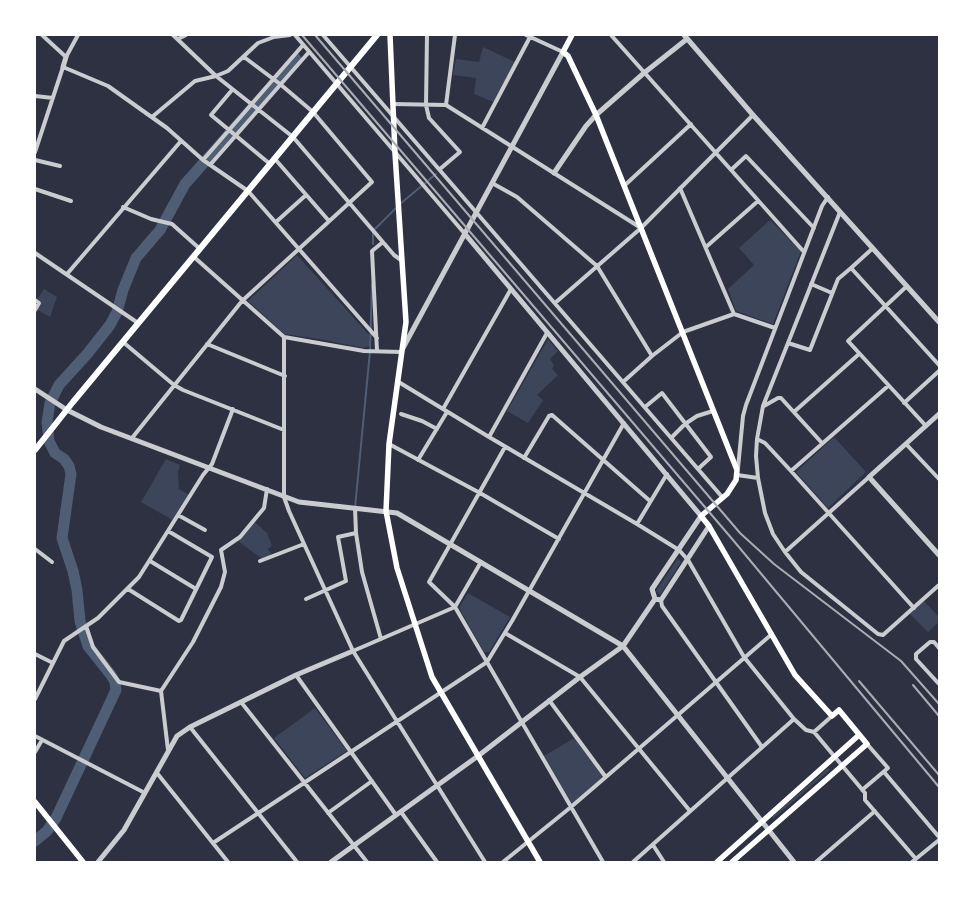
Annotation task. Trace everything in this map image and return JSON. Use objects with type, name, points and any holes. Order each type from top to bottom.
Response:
[{"type":"main road","points":[[35,450],[377,35]]},
{"type":"main road","points":[[390,35],[395,153],[406,322],[388,444],[386,511],[397,568],[426,662],[440,692],[540,862]]},
{"type":"main road","points":[[572,35],[563,52],[568,56],[596,115],[737,472],[732,488],[701,516],[709,526],[795,675],[832,716],[839,710],[866,744],[732,862]]},
{"type":"main road","points":[[717,862],[859,735]]},
{"type":"main road","points":[[35,802],[84,862]]},
{"type":"street","points":[[42,35],[66,57]]},
{"type":"street","points":[[35,152],[66,57],[78,35]]},
{"type":"street","points":[[173,35],[232,90],[292,137],[394,255],[401,260]]},
{"type":"street","points":[[178,39],[186,35]]},
{"type":"street","points":[[152,117],[195,81],[228,71],[258,43],[274,37],[290,35]]},
{"type":"street","points":[[295,35],[465,234],[701,516],[652,589],[662,606],[762,747]]},
{"type":"street","points":[[324,35],[723,498]]},
{"type":"street","points":[[427,35],[426,105],[429,118],[460,152],[440,169]]},
{"type":"street","points":[[446,104],[455,35]]},
{"type":"street","points":[[194,257],[284,337],[364,351],[401,352],[563,52],[526,35]]},
{"type":"street","points":[[611,35],[804,252]]},
{"type":"street","points":[[554,173],[586,126],[596,115],[688,36],[753,115],[939,322]]},
{"type":"street","points":[[482,128],[530,37]]},
{"type":"street","points":[[203,160],[303,45]]},
{"type":"street","points":[[210,165],[279,83],[309,52]]},
{"type":"street","points":[[132,438],[242,301],[372,182],[313,112],[244,57]]},
{"type":"street","points":[[63,67],[108,86],[152,117],[203,160],[248,191],[376,338]]},
{"type":"street","points":[[232,90],[211,115],[270,164]]},
{"type":"street","points":[[35,96],[53,98]]},
{"type":"street","points":[[393,104],[446,104],[641,228]]},
{"type":"street","points":[[555,303],[641,228],[753,115]]},
{"type":"street","points":[[624,186],[690,124]]},
{"type":"street","points":[[35,130],[42,132]]},
{"type":"street","points":[[67,274],[181,140]]},
{"type":"street","points":[[730,170],[746,156],[814,228]]},
{"type":"street","points":[[275,158],[329,221]]},
{"type":"street","points":[[35,160],[60,166]]},
{"type":"street","points":[[492,183],[517,197],[597,266],[652,356]]},
{"type":"street","points":[[680,188],[734,314]]},
{"type":"street","points":[[35,189],[71,201]]},
{"type":"street","points":[[276,222],[306,195]]},
{"type":"street","points":[[758,478],[737,472],[743,416],[804,252],[822,206],[828,197]]},
{"type":"street","points":[[706,247],[758,201]]},
{"type":"street","points":[[123,207],[172,224],[200,249]]},
{"type":"street","points":[[840,212],[763,406],[757,439],[758,478],[765,513],[773,534],[801,572],[878,634],[884,635],[939,585]]},
{"type":"street","points":[[377,351],[372,251],[383,242]]},
{"type":"street","points":[[788,343],[810,350],[838,279],[873,248]]},
{"type":"street","points":[[35,253],[138,323]]},
{"type":"street","points":[[851,268],[939,365]]},
{"type":"street","points":[[811,284],[832,293]]},
{"type":"street","points":[[907,286],[848,341],[926,426]]},
{"type":"street","points":[[418,460],[437,429],[445,410],[510,289]]},
{"type":"street","points":[[35,300],[39,303],[35,310]]},
{"type":"street","points":[[623,382],[683,332],[734,314],[775,328]]},
{"type":"street","points":[[488,437],[547,333]]},
{"type":"street","points":[[284,337],[284,497],[353,651],[485,862]]},
{"type":"street","points":[[123,342],[174,385],[284,430]]},
{"type":"street","points":[[207,344],[285,376]]},
{"type":"street","points":[[794,412],[859,354]]},
{"type":"street","points":[[904,403],[939,370]]},
{"type":"street","points":[[397,381],[584,494],[638,524],[678,550],[688,560],[744,657],[794,719],[806,730],[814,732],[835,757],[865,793],[865,800],[914,861],[939,839],[884,772]]},
{"type":"street","points":[[791,471],[888,386]]},
{"type":"street","points":[[35,389],[67,410],[101,427],[284,497],[299,502],[397,513],[623,646],[794,862]]},
{"type":"street","points":[[645,407],[662,393],[711,456],[698,469]]},
{"type":"street","points":[[763,406],[781,398],[822,443]]},
{"type":"street","points":[[35,699],[64,641],[98,618],[140,576],[212,464],[233,409]]},
{"type":"street","points":[[672,437],[697,416],[713,411]]},
{"type":"street","points":[[401,414],[422,420],[437,429]]},
{"type":"street","points":[[785,552],[939,414]]},
{"type":"street","points":[[524,458],[548,416],[552,415],[650,501]]},
{"type":"street","points":[[213,843],[487,662],[624,423]]},
{"type":"street","points":[[757,439],[765,443],[914,608]]},
{"type":"street","points":[[388,444],[480,493],[558,539]]},
{"type":"street","points":[[906,444],[939,479]]},
{"type":"street","points":[[505,447],[429,582],[455,607],[603,862]]},
{"type":"street","points":[[638,524],[667,474]]},
{"type":"street","points":[[869,477],[939,555]]},
{"type":"street","points":[[168,752],[161,691],[193,642],[220,587],[226,572],[221,550],[240,537],[264,508],[267,489]]},
{"type":"street","points":[[355,508],[356,533],[368,598],[381,639]]},
{"type":"street","points":[[178,515],[205,530]]},
{"type":"street","points":[[331,862],[478,756],[549,700],[623,646],[688,560],[709,526]]},
{"type":"street","points":[[128,589],[181,620],[212,557],[168,531]]},
{"type":"street","points":[[306,599],[346,580],[338,537],[356,533]]},
{"type":"street","points":[[260,561],[304,544]]},
{"type":"street","points":[[35,549],[52,562]]},
{"type":"street","points":[[150,561],[196,589]]},
{"type":"street","points":[[98,862],[124,830],[178,736],[190,727],[296,675],[455,607],[481,562]]},
{"type":"street","points":[[86,626],[93,647],[119,682],[161,691]]},
{"type":"street","points":[[505,633],[580,677],[690,811]]},
{"type":"street","points":[[503,862],[772,634]]},
{"type":"street","points":[[939,648],[934,642],[930,642],[916,654],[916,659],[939,684]]},
{"type":"street","points":[[35,654],[53,663]]},
{"type":"street","points":[[296,675],[372,781],[437,862]]},
{"type":"street","points":[[549,700],[605,776]]},
{"type":"street","points":[[241,702],[367,862]]},
{"type":"street","points":[[814,732],[832,716]]},
{"type":"street","points":[[633,862],[794,719]]},
{"type":"street","points":[[190,727],[297,862]]},
{"type":"street","points":[[35,736],[145,793]]},
{"type":"street","points":[[35,752],[42,740]]},
{"type":"street","points":[[862,790],[888,768],[866,744]]},
{"type":"street","points":[[157,772],[228,862]]},
{"type":"street","points":[[328,812],[372,781]]},
{"type":"street","points":[[816,862],[875,811]]},
{"type":"street","points":[[653,845],[664,862]]},
{"type":"shaded area","points":[[483,47],[515,62],[493,102],[474,94],[476,78],[453,75],[456,59],[479,62]]},
{"type":"shaded area","points":[[770,220],[801,251],[773,324],[736,311],[728,289],[754,265],[739,248]]},
{"type":"shaded area","points":[[297,255],[371,337],[370,346],[364,348],[284,334],[248,301]]},
{"type":"shaded area","points":[[44,289],[57,297],[50,317],[36,309],[39,303],[36,301]]},
{"type":"shaded area","points":[[548,339],[558,351],[550,359],[554,365],[552,369],[558,375],[537,395],[543,400],[528,423],[507,411]]},
{"type":"shaded area","points":[[834,437],[866,472],[828,508],[796,472]]},
{"type":"shaded area","points":[[166,459],[180,465],[178,472],[179,489],[191,496],[174,521],[141,502]]},
{"type":"shaded area","points":[[255,522],[267,533],[272,546],[268,549],[273,557],[265,561],[238,541]]},
{"type":"shaded area","points":[[678,558],[681,562],[660,595],[656,591]]},
{"type":"shaded area","points":[[468,593],[510,617],[489,652],[484,652],[459,608]]},
{"type":"shaded area","points":[[923,600],[939,617],[939,622],[928,632],[909,613]]},
{"type":"shaded area","points":[[315,708],[347,751],[305,778],[274,738]]},
{"type":"shaded area","points":[[576,737],[605,776],[571,807],[542,757]]},
{"type":"shaded area","points":[[828,768],[830,770],[773,819],[772,817]]},
{"type":"waterway","points":[[35,841],[47,831],[56,818],[116,690],[115,682],[111,675],[88,646],[80,621],[73,571],[62,538],[71,474],[69,466],[64,459],[55,453],[49,441],[47,422],[50,403],[59,385],[110,325],[117,312],[123,290],[136,258],[160,230],[185,184],[296,59]]},
{"type":"waterway","points":[[400,204],[436,174]]},
{"type":"waterway","points":[[373,244],[373,231],[396,208]]},
{"type":"waterway","points":[[355,508],[370,351],[372,284]]},
{"type":"railway","points":[[302,35],[733,540],[939,787]]},
{"type":"railway","points":[[315,35],[740,533],[774,564],[901,661],[939,704]]},
{"type":"railway","points":[[859,681],[939,775]]},
{"type":"railway","points":[[913,685],[939,716]]}]
